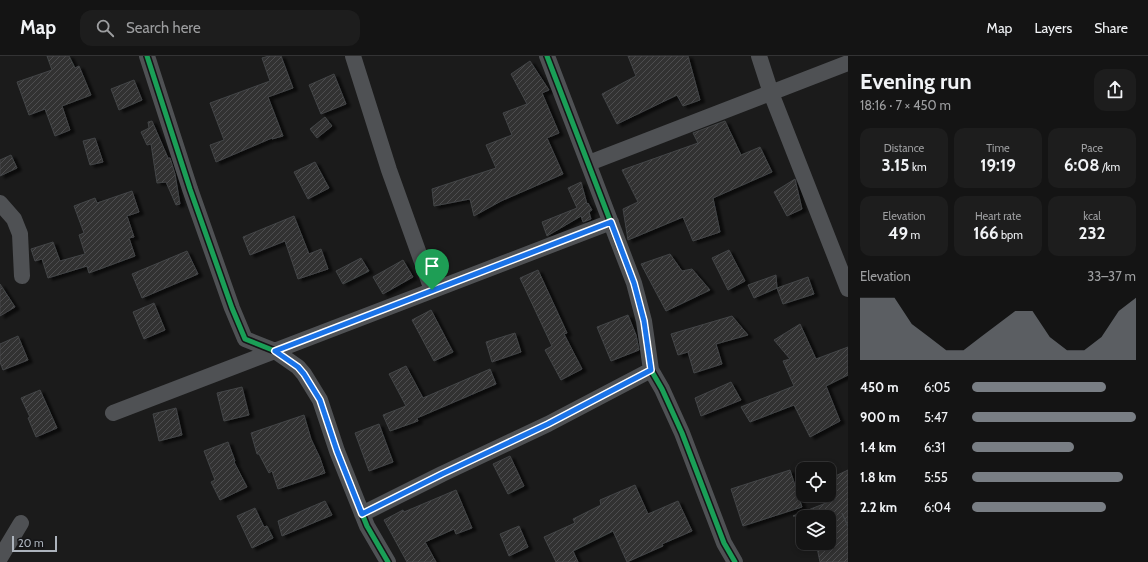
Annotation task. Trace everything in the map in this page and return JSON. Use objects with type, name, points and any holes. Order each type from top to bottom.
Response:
[{"type":"street","points":[[147,56],[190,189],[242,333],[248,341],[275,351],[298,367],[304,374],[320,400],[337,451],[367,526],[388,562]]},
{"type":"street","points":[[353,56],[389,170],[432,290]]},
{"type":"street","points":[[547,56],[634,283],[644,321],[651,370],[662,389],[682,433],[724,543],[734,562]]},
{"type":"street","points":[[759,56],[771,93],[848,289]]},
{"type":"street","points":[[589,163],[848,63]]},
{"type":"street","points":[[0,203],[14,219],[20,234],[22,276]]},
{"type":"street","points":[[113,413],[611,222]]},
{"type":"street","points":[[362,514],[548,424],[651,370]]},
{"type":"street","points":[[0,558],[21,523]]},
{"type":"building","points":[[47,56],[69,56],[75,68],[79,66],[91,95],[62,106],[70,130],[55,136],[45,109],[29,115],[17,82],[52,70]]},
{"type":"building","points":[[269,56],[281,56],[293,88],[268,97],[283,136],[272,138],[216,162],[210,145],[224,140],[210,103],[270,81],[262,58]]},
{"type":"building","points":[[628,56],[688,56],[700,100],[683,106],[677,95],[617,124],[602,94],[636,76]]},
{"type":"building","points":[[530,61],[549,90],[542,93],[559,133],[547,138],[563,174],[501,201],[474,216],[470,199],[434,206],[432,189],[496,168],[486,145],[512,135],[503,113],[527,104],[511,74]]},
{"type":"building","points":[[334,74],[346,104],[321,114],[309,85]]},
{"type":"building","points":[[134,80],[142,100],[119,110],[111,89]]},
{"type":"building","points":[[325,117],[332,126],[317,138],[310,129]]},
{"type":"building","points":[[152,121],[168,158],[170,158],[175,174],[180,204],[176,205],[166,182],[157,183],[151,144],[147,145],[141,132],[149,128],[148,122]]},
{"type":"building","points":[[725,121],[741,155],[760,147],[772,172],[713,198],[720,232],[693,241],[683,217],[628,240],[623,209],[638,202],[622,170],[698,143],[693,133]]},
{"type":"building","points":[[95,138],[103,162],[90,165],[83,141]]},
{"type":"building","points":[[11,155],[17,168],[0,176],[0,160]]},
{"type":"building","points":[[315,162],[329,188],[308,199],[294,172]]},
{"type":"building","points":[[795,179],[802,209],[787,216],[774,192]]},
{"type":"building","points":[[581,182],[587,204],[588,203],[592,210],[589,212],[591,219],[583,222],[581,216],[547,236],[542,222],[577,208],[568,188]]},
{"type":"building","points":[[132,191],[139,212],[127,216],[134,237],[129,238],[135,256],[89,273],[87,266],[48,278],[42,259],[35,261],[31,249],[53,242],[60,261],[85,254],[79,235],[84,233],[74,206],[95,198],[97,203]]},
{"type":"building","points":[[294,216],[309,254],[321,249],[328,269],[298,279],[285,241],[250,255],[243,237]]},
{"type":"building","points":[[729,250],[745,281],[728,290],[712,258]]},
{"type":"building","points":[[187,251],[198,274],[142,298],[132,274]]},
{"type":"building","points":[[670,254],[682,271],[692,269],[710,290],[666,311],[641,264]]},
{"type":"building","points":[[361,258],[369,271],[343,284],[336,271]]},
{"type":"building","points":[[403,260],[413,277],[383,294],[373,277]]},
{"type":"building","points":[[538,270],[567,333],[564,334],[582,369],[561,380],[545,350],[552,346],[520,278]]},
{"type":"building","points":[[776,275],[777,288],[754,298],[748,285]]},
{"type":"building","points":[[808,277],[814,294],[783,304],[777,288]]},
{"type":"building","points":[[0,284],[15,307],[0,316]]},
{"type":"building","points":[[154,303],[165,330],[144,339],[133,312]]},
{"type":"building","points":[[431,310],[453,352],[434,361],[412,320]]},
{"type":"building","points":[[628,315],[636,335],[639,350],[611,361],[597,327]]},
{"type":"building","points":[[732,316],[748,335],[716,344],[722,364],[694,373],[688,352],[678,355],[671,334]]},
{"type":"building","points":[[800,324],[816,359],[848,347],[848,375],[826,386],[840,421],[810,437],[794,405],[750,422],[741,407],[794,386],[783,361],[790,359],[774,340]]},
{"type":"building","points":[[515,333],[521,352],[492,362],[486,342]]},
{"type":"building","points":[[18,336],[28,360],[3,370],[0,362],[0,344]]},
{"type":"building","points":[[406,366],[423,398],[490,369],[496,384],[417,418],[418,421],[390,431],[383,415],[406,406],[389,374]]},
{"type":"building","points":[[731,382],[741,400],[701,416],[695,398]]},
{"type":"building","points":[[242,387],[249,415],[224,421],[217,393]]},
{"type":"building","points":[[40,390],[57,428],[36,437],[28,418],[30,417],[21,398]]},
{"type":"building","points":[[176,408],[182,435],[159,441],[153,414]]},
{"type":"building","points":[[304,415],[311,439],[325,473],[278,489],[272,471],[269,473],[259,454],[257,454],[251,433]]},
{"type":"building","points":[[379,424],[393,462],[369,471],[355,433]]},
{"type":"building","points":[[228,442],[235,461],[234,462],[247,487],[220,500],[211,482],[215,480],[204,451]]},
{"type":"building","points":[[510,456],[524,486],[508,494],[493,464]]},
{"type":"building","points":[[790,470],[796,488],[796,502],[800,502],[802,507],[743,526],[731,489]]},
{"type":"building","points":[[848,470],[848,526],[842,513],[848,527],[848,562],[820,562],[817,550],[836,550],[836,510],[808,510],[828,502],[836,502],[836,476]]},
{"type":"building","points":[[635,485],[648,514],[678,501],[692,531],[627,562],[613,531],[573,551],[578,562],[556,562],[544,537],[575,523],[573,519],[601,505],[600,500]]},
{"type":"building","points":[[456,490],[472,528],[456,534],[454,529],[425,542],[436,562],[407,562],[384,520],[403,510],[404,512]]},
{"type":"building","points":[[325,501],[332,515],[282,536],[278,521]]},
{"type":"building","points":[[255,508],[264,527],[267,526],[273,538],[252,548],[237,516]]},
{"type":"building","points":[[519,526],[528,547],[509,556],[500,534]]},
{"type":"cycle path","points":[[147,56],[190,189],[232,308],[245,339],[275,351],[298,367],[304,374],[320,400],[337,451],[367,526],[388,562]]},
{"type":"cycle path","points":[[547,56],[634,283],[644,321],[651,370],[662,389],[682,433],[724,543],[735,562]]},
{"type":"route","points":[[611,222],[623,258],[634,283],[644,321],[651,370],[548,424],[362,514],[337,451],[320,400],[298,367],[275,351],[432,290],[611,222]]}]
